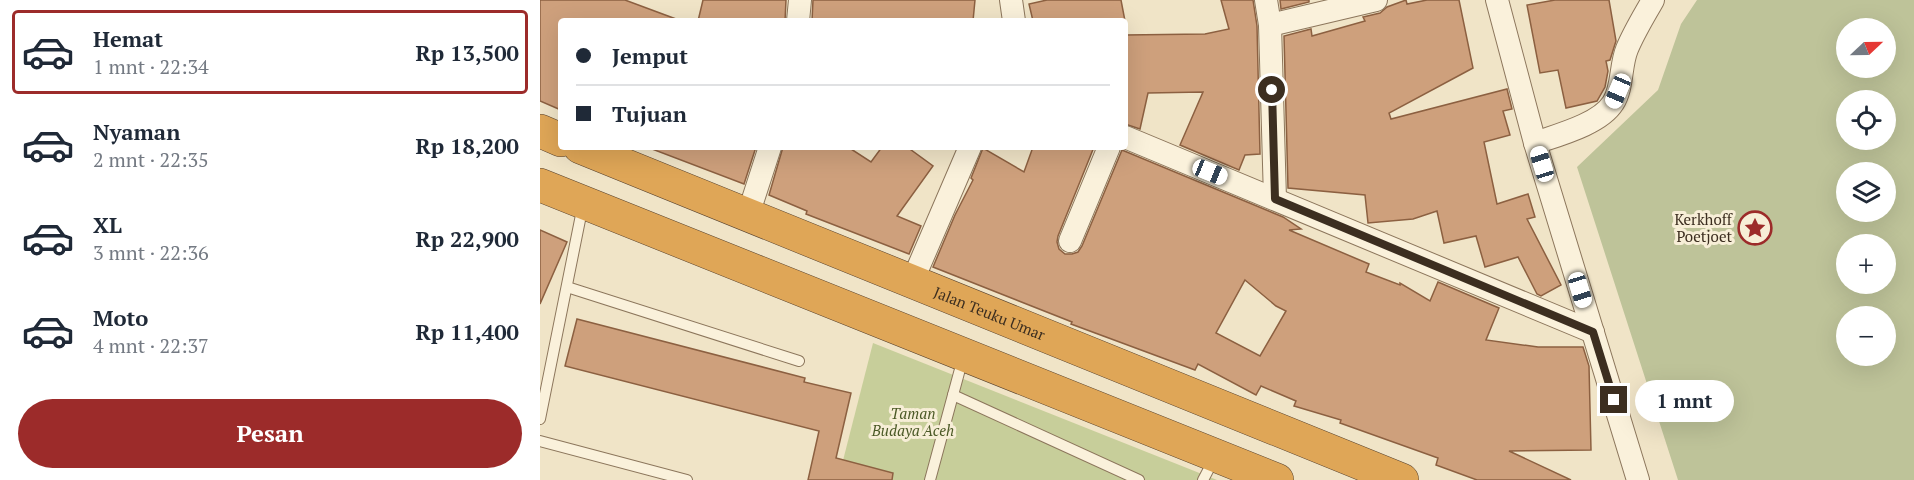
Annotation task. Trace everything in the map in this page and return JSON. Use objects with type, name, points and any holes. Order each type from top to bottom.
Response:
[{"type":"highway","points":[[540,131],[558,139]]},
{"type":"highway","name":"Jalan Teuku Umar","points":[[587,150],[1402,480]]},
{"type":"highway","points":[[540,185],[964,355],[1210,468],[1277,480]]},
{"type":"street","points":[[798,18],[800,0]]},
{"type":"street","points":[[1011,0],[1014,18]]},
{"type":"street","points":[[1266,0],[1270,25],[1275,199]]},
{"type":"street","points":[[1270,25],[1376,0]]},
{"type":"street","points":[[1497,0],[1535,143],[1638,480]]},
{"type":"street","points":[[1535,143],[1581,126],[1602,115],[1613,104],[1627,50],[1653,0]]},
{"type":"street","points":[[1128,138],[1593,332]]},
{"type":"street","points":[[747,215],[769,150]]},
{"type":"street","points":[[912,282],[969,150]]},
{"type":"street","points":[[1070,241],[1108,150]]},
{"type":"lane","points":[[540,419],[584,202]]},
{"type":"lane","points":[[567,286],[799,361]]},
{"type":"lane","points":[[930,480],[964,355]]},
{"type":"lane","points":[[953,395],[1140,480]]},
{"type":"lane","points":[[540,441],[687,480]]},
{"type":"green space","name":"Kerkhoff Poetjoet","points":[[1697,0],[1914,0],[1914,480],[1678,480],[1577,167],[1658,90],[1681,24]]},
{"type":"green space","name":"Taman Budaya Aceh","points":[[873,343],[1217,480],[838,480]]},
{"type":"building","points":[[540,0],[625,0],[673,18],[558,18],[558,109],[540,101]]},
{"type":"building","points":[[703,0],[786,0],[785,18],[699,18]]},
{"type":"building","points":[[813,0],[975,0],[973,18],[812,18]]},
{"type":"building","points":[[1047,0],[1121,0],[1124,18],[1032,18],[1029,4]]},
{"type":"building","points":[[1221,0],[1253,0],[1257,26],[1260,154],[1245,155],[1239,170],[1180,145],[1203,92],[1148,93],[1140,129],[1128,125],[1128,35],[1205,34],[1229,29]]},
{"type":"building","points":[[1280,0],[1309,0],[1309,2],[1281,9]]},
{"type":"building","points":[[1406,0],[1407,4],[1427,0],[1459,0],[1473,68],[1389,113],[1391,119],[1507,89],[1512,109],[1503,111],[1510,135],[1484,142],[1497,204],[1528,194],[1535,217],[1527,219],[1561,285],[1541,296],[1537,294],[1518,257],[1485,267],[1476,236],[1444,243],[1437,211],[1413,219],[1368,223],[1365,195],[1288,188],[1284,36],[1311,29],[1312,36],[1365,21],[1363,17],[1380,13],[1387,7]]},
{"type":"building","points":[[1555,0],[1609,0],[1616,41],[1610,60],[1606,61],[1608,71],[1605,87],[1597,101],[1566,108],[1558,70],[1540,73],[1527,5]]},
{"type":"building","points":[[655,150],[755,150],[744,184]]},
{"type":"building","points":[[782,150],[853,150],[871,162],[880,150],[911,150],[933,166],[897,216],[921,226],[909,254],[806,214],[807,211],[769,195]]},
{"type":"building","points":[[982,150],[986,150],[1024,172],[1032,150],[1093,150],[1058,236],[1059,249],[1065,254],[1078,252],[1082,246],[1122,150],[1283,217],[1301,229],[1289,230],[1369,264],[1366,272],[1400,285],[1400,283],[1430,301],[1438,282],[1499,308],[1486,340],[1538,347],[1583,347],[1589,366],[1591,450],[1509,451],[1571,480],[1477,480],[1436,465],[1438,458],[1340,423],[1341,420],[1294,406],[1296,401],[1261,386],[1256,395],[1198,364],[1195,370],[1071,324],[1072,322],[933,267],[973,180],[971,178]],"holes":[[[1245,280],[1276,306],[1286,311],[1260,356],[1216,333]]]},
{"type":"building","points":[[540,230],[567,242],[540,304]]},
{"type":"building","points":[[577,319],[805,378],[804,382],[851,393],[836,458],[893,473],[892,480],[808,480],[819,431],[565,366]]},
{"type":"place","name":"Kerkhoff Poetjoet","points":[[1755,228]]},
{"type":"route","points":[[1272,90],[1275,199],[1593,332],[1614,400]]}]
